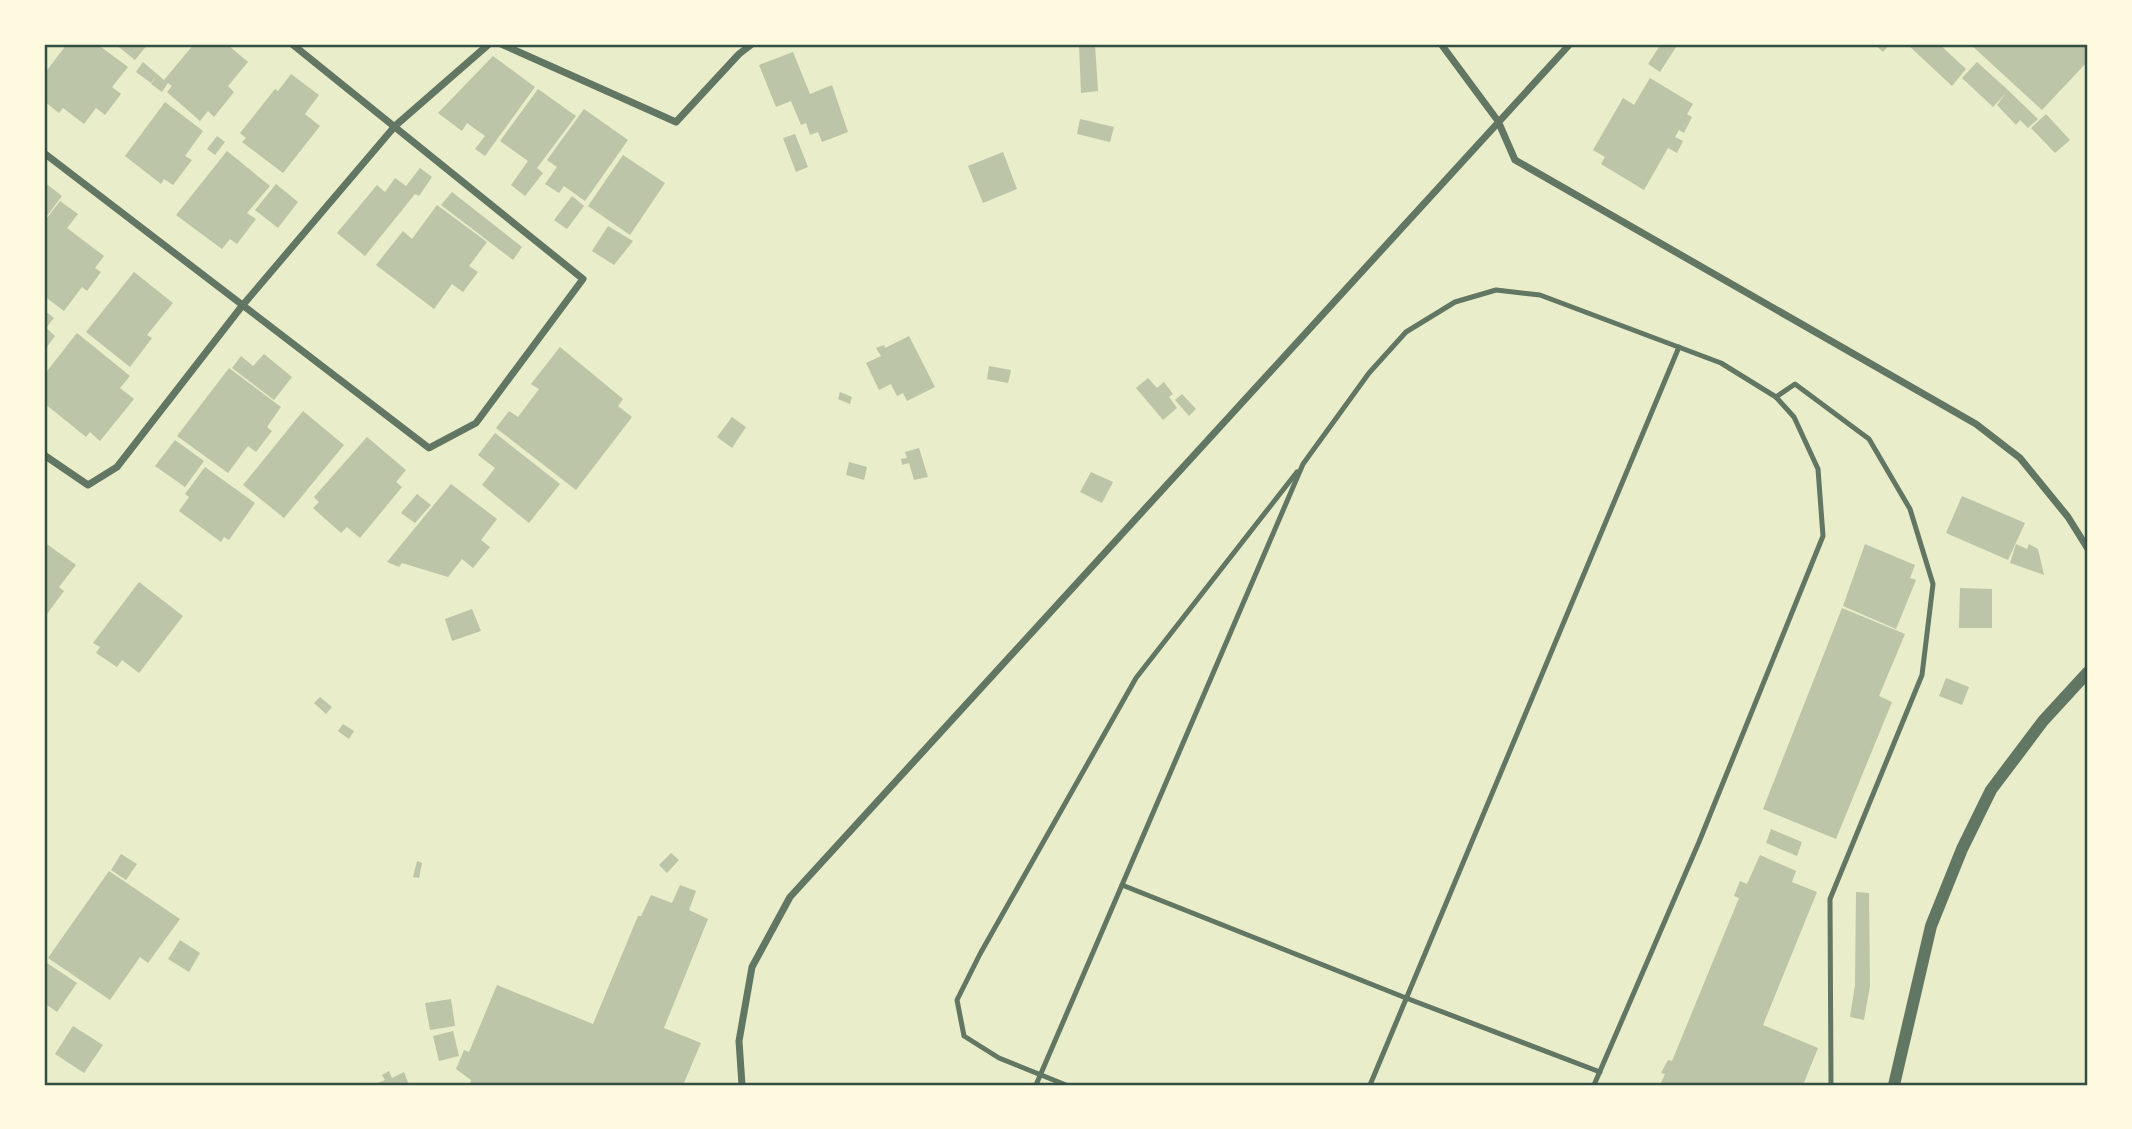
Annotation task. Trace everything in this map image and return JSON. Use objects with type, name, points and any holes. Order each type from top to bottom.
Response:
[{"type":"street","points":[[44,153],[429,448],[476,423],[583,279],[292,44]]},
{"type":"street","points":[[44,455],[88,485],[117,467],[242,306],[395,125],[489,44]]},
{"type":"street","points":[[501,44],[676,122],[739,54],[752,44]]},
{"type":"street","points":[[1441,44],[1499,121],[1515,160],[1976,424],[2020,458],[2068,517],[2088,550]]},
{"type":"street","points":[[742,1085],[739,1041],[752,967],[790,897],[1570,44]]},
{"type":"street","points":[[1894,1085],[1931,926],[1962,849],[1992,790],[2043,721],[2088,672]]},
{"type":"lane","points":[[1066,1085],[999,1058],[964,1036],[957,1000],[980,954],[1136,678],[1303,464],[1369,373],[1406,332],[1455,302],[1496,290],[1540,295],[1721,363],[1776,397],[1794,417],[1818,469],[1823,536],[1699,842],[1594,1085]]},
{"type":"lane","points":[[1370,1085],[1679,347]]},
{"type":"lane","points":[[1776,397],[1796,384],[1869,439],[1910,509],[1933,584],[1922,675],[1830,899],[1831,1085]]},
{"type":"lane","points":[[1037,1085],[1303,464]]},
{"type":"lane","points":[[1122,884],[1406,998],[1600,1072]]},
{"type":"building","points":[[67,44],[97,44],[128,67],[112,87],[121,94],[105,115],[96,108],[84,124],[63,108],[59,113],[44,101],[44,74]]},
{"type":"building","points":[[115,44],[148,44],[135,60]]},
{"type":"building","points":[[194,44],[229,44],[248,62],[228,86],[234,92],[214,117],[208,111],[200,121],[167,92],[172,86],[168,83],[162,92],[151,84],[157,75],[151,83],[136,72],[143,62],[164,80]]},
{"type":"building","points":[[1095,44],[1098,91],[1081,93],[1079,45]]},
{"type":"building","points":[[1661,44],[1678,44],[1660,72],[1648,64]]},
{"type":"building","points":[[1874,44],[1890,44],[1883,52]]},
{"type":"building","points":[[1907,44],[1939,44],[1966,69],[1952,86]]},
{"type":"building","points":[[1970,44],[2088,44],[2088,61],[2042,110]]},
{"type":"building","points":[[793,52],[810,94],[832,85],[848,132],[822,142],[818,132],[810,135],[806,123],[801,125],[791,101],[776,107],[759,65]]},
{"type":"building","points":[[493,56],[535,87],[485,156],[475,149],[485,136],[467,123],[462,131],[438,113]]},
{"type":"building","points":[[1977,62],[2038,119],[2028,128],[2020,120],[2016,125],[1997,105],[2006,93],[1993,107],[1962,78]]},
{"type":"building","points":[[291,74],[319,95],[305,114],[320,126],[283,173],[242,142],[246,138],[240,133],[275,89],[278,91]]},
{"type":"building","points":[[1650,78],[1693,104],[1687,114],[1692,117],[1684,133],[1679,130],[1675,137],[1683,141],[1677,153],[1668,148],[1644,190],[1601,164],[1605,157],[1593,150],[1623,98],[1634,105]]},
{"type":"building","points":[[538,89],[576,116],[537,168],[543,173],[525,196],[511,185],[528,161],[500,141]]},
{"type":"building","points":[[165,102],[203,131],[185,156],[192,160],[173,185],[164,179],[161,184],[125,156]]},
{"type":"building","points":[[584,109],[628,140],[585,201],[564,186],[559,193],[545,184],[557,167],[547,160]]},
{"type":"building","points":[[2046,114],[2070,140],[2055,153],[2031,128]]},
{"type":"building","points":[[1080,119],[1114,127],[1110,142],[1077,134]]},
{"type":"building","points":[[795,134],[808,167],[796,172],[783,138]]},
{"type":"building","points":[[217,136],[225,142],[215,155],[207,149]]},
{"type":"building","points":[[227,151],[270,186],[247,213],[256,219],[237,244],[230,239],[222,249],[176,215]]},
{"type":"building","points":[[1003,152],[1017,189],[983,203],[968,166]]},
{"type":"building","points":[[623,155],[665,183],[630,235],[588,206]]},
{"type":"building","points":[[420,168],[432,177],[419,196],[415,194],[365,256],[337,233],[377,185],[385,192],[395,178],[406,186]]},
{"type":"building","points":[[44,182],[62,196],[44,220]]},
{"type":"building","points":[[276,184],[298,202],[278,228],[255,210]]},
{"type":"building","points":[[452,192],[522,247],[513,260],[441,205]]},
{"type":"building","points":[[572,196],[584,206],[567,229],[554,220]]},
{"type":"building","points":[[60,201],[78,214],[67,228],[104,256],[95,268],[101,272],[87,291],[82,287],[64,311],[44,296],[44,222]]},
{"type":"building","points":[[437,205],[487,242],[469,266],[478,272],[463,292],[452,284],[434,309],[376,265],[403,231],[412,239]]},
{"type":"building","points":[[608,226],[633,241],[614,265],[592,251]]},
{"type":"building","points":[[134,272],[173,303],[147,335],[152,338],[130,367],[86,332]]},
{"type":"building","points":[[44,310],[54,318],[46,328],[55,336],[44,351]]},
{"type":"building","points":[[77,333],[130,376],[120,388],[134,399],[100,441],[90,432],[86,437],[44,403],[44,375]]},
{"type":"building","points":[[909,336],[935,387],[907,401],[903,393],[897,396],[891,384],[879,390],[866,363],[881,356],[876,348],[884,345],[885,348]]},
{"type":"building","points":[[560,347],[623,399],[618,406],[632,417],[576,490],[496,428],[509,411],[518,417],[539,389],[531,384]]},
{"type":"building","points":[[264,354],[292,377],[274,400],[232,368],[241,356],[253,366]]},
{"type":"building","points":[[989,366],[1011,370],[1008,383],[987,379]]},
{"type":"building","points":[[229,368],[281,407],[267,427],[272,431],[256,452],[248,446],[228,473],[177,436]]},
{"type":"building","points":[[1148,378],[1157,388],[1164,382],[1173,394],[1169,397],[1177,408],[1163,420],[1136,388]]},
{"type":"building","points":[[840,392],[852,397],[850,404],[838,399]]},
{"type":"building","points":[[1182,394],[1196,409],[1189,416],[1175,400]]},
{"type":"building","points":[[303,411],[344,445],[284,518],[243,485]]},
{"type":"building","points":[[732,417],[746,427],[732,448],[717,437]]},
{"type":"building","points":[[495,433],[560,484],[529,523],[482,485],[495,468],[478,455]]},
{"type":"building","points":[[367,437],[406,470],[396,482],[402,487],[360,538],[347,527],[341,533],[313,508],[319,502],[314,497]]},
{"type":"building","points":[[175,440],[204,461],[185,487],[155,466]]},
{"type":"building","points":[[919,448],[928,477],[914,480],[909,463],[902,465],[901,459],[907,458],[905,452]]},
{"type":"building","points":[[849,462],[867,467],[864,480],[846,475]]},
{"type":"building","points":[[205,467],[255,503],[229,540],[224,537],[221,542],[179,511],[189,497],[185,494]]},
{"type":"building","points":[[1091,472],[1113,482],[1102,503],[1080,492]]},
{"type":"building","points":[[451,484],[497,519],[481,540],[490,547],[473,568],[462,559],[448,577],[402,563],[399,567],[387,562]]},
{"type":"building","points":[[417,494],[431,505],[415,523],[401,513]]},
{"type":"building","points":[[1962,496],[2025,523],[2008,560],[1946,533]]},
{"type":"building","points":[[44,542],[76,565],[59,587],[64,591],[44,618]]},
{"type":"building","points":[[1865,544],[1915,565],[1910,578],[1916,580],[1896,629],[1843,606]]},
{"type":"building","points":[[2016,544],[2027,549],[2029,544],[2038,549],[2044,575],[2010,563]]},
{"type":"building","points":[[139,582],[183,616],[139,673],[122,660],[117,667],[96,653],[100,647],[93,643]]},
{"type":"building","points":[[1960,588],[1992,589],[1992,628],[1959,628]]},
{"type":"building","points":[[1842,608],[1905,634],[1879,696],[1892,702],[1836,839],[1763,809]]},
{"type":"building","points":[[472,609],[481,631],[452,641],[445,619]]},
{"type":"building","points":[[1946,678],[1969,687],[1962,705],[1939,696]]},
{"type":"building","points":[[320,697],[332,707],[326,714],[314,703]]},
{"type":"building","points":[[343,724],[354,731],[349,739],[338,731]]},
{"type":"building","points":[[1771,829],[1802,842],[1797,856],[1766,843]]},
{"type":"building","points":[[671,853],[679,860],[667,873],[659,865]]},
{"type":"building","points":[[121,854],[137,864],[126,880],[111,870]]},
{"type":"building","points":[[1760,855],[1796,871],[1792,882],[1817,892],[1763,1025],[1818,1048],[1803,1085],[1660,1085],[1665,1074],[1661,1073],[1668,1060],[1672,1061],[1739,898],[1734,896],[1740,881],[1747,884]]},
{"type":"building","points":[[417,861],[422,863],[419,878],[413,877]]},
{"type":"building","points":[[109,871],[180,919],[148,963],[140,957],[110,1000],[48,958]]},
{"type":"building","points":[[680,885],[696,891],[689,910],[708,919],[664,1028],[701,1043],[683,1085],[470,1085],[471,1080],[456,1069],[464,1050],[469,1052],[497,985],[593,1024],[638,916],[641,916],[651,895],[672,903]]},
{"type":"building","points":[[1856,892],[1869,893],[1870,986],[1864,1020],[1850,1017],[1855,985]]},
{"type":"building","points":[[180,940],[200,953],[189,972],[168,959]]},
{"type":"building","points":[[44,961],[77,983],[57,1012],[44,1003]]},
{"type":"building","points":[[451,999],[455,1026],[430,1030],[425,1003]]},
{"type":"building","points":[[73,1026],[103,1045],[84,1073],[55,1054]]},
{"type":"building","points":[[453,1031],[459,1056],[439,1061],[433,1036]]},
{"type":"building","points":[[389,1071],[392,1078],[404,1072],[409,1085],[372,1085],[385,1080],[382,1075]]}]
